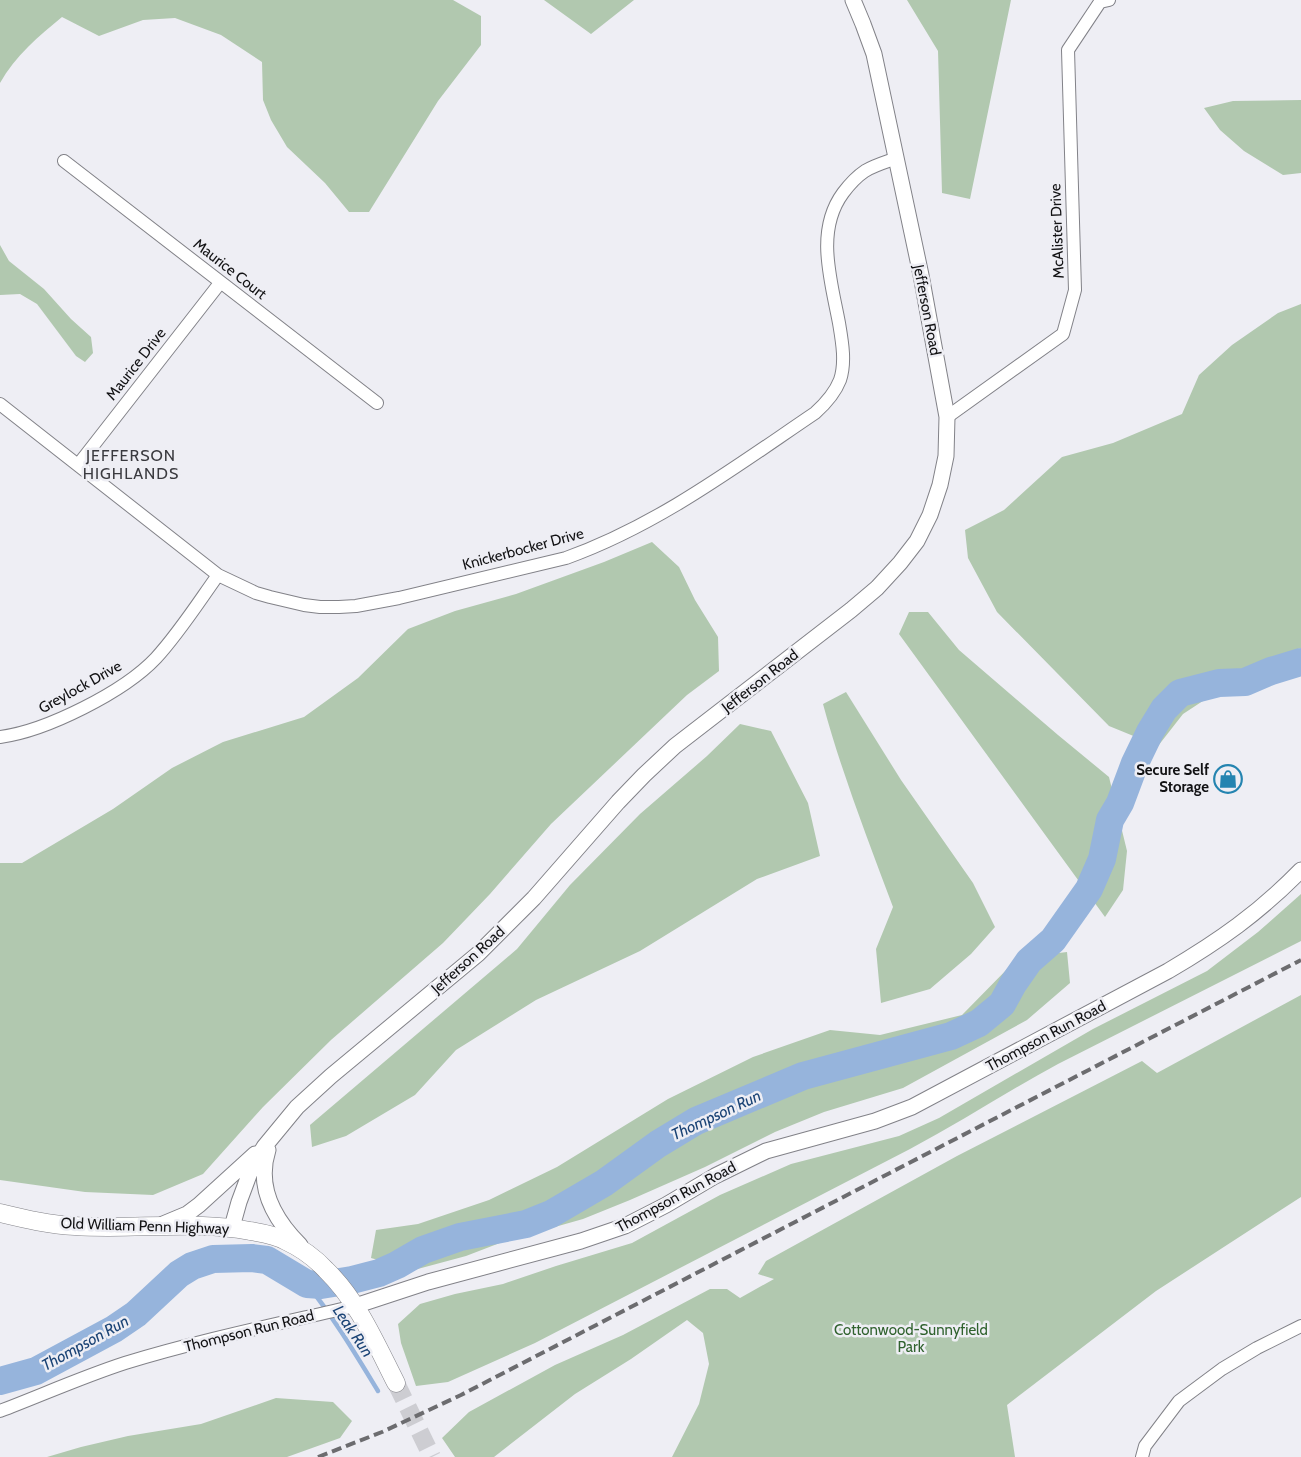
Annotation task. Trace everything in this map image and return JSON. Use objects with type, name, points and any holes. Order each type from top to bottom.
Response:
[{"type":"main road","name":"Old William Penn Highway","points":[[0,1213],[36,1221],[74,1226],[232,1227],[285,1240],[308,1254],[344,1290],[349,1307],[376,1343],[396,1383]]},
{"type":"street","name":"Jefferson Road","points":[[232,1227],[252,1167],[264,1147],[298,1107],[331,1076],[478,954],[534,898],[618,802],[675,746],[852,610],[877,588],[917,541],[930,516],[940,485],[946,456],[947,417],[897,158],[874,54],[852,0]]},
{"type":"street","name":"McAlister Drive","points":[[947,417],[1063,334],[1075,290],[1068,50],[1100,2],[1109,0]]},
{"type":"street","name":"Knickerbocker Drive","points":[[0,404],[218,575],[256,593],[287,602],[320,607],[356,606],[399,598],[566,558],[634,529],[677,505],[816,414],[824,406],[840,380],[843,368],[841,335],[827,254],[827,238],[833,210],[839,198],[856,178],[865,171],[897,158]]},
{"type":"street","name":"Maurice Court","points":[[64,161],[376,403]]},
{"type":"street","name":"Maurice Drive","points":[[78,465],[220,283]]},
{"type":"street","name":"Greylock Drive","points":[[0,737],[20,734],[46,725],[110,692],[137,674],[173,638],[218,575]]},
{"type":"street","name":"Thompson Run Road","points":[[0,1411],[93,1374],[169,1350],[349,1307],[428,1282],[581,1241],[625,1226],[666,1206],[715,1176],[766,1151],[875,1121],[912,1107],[1204,950],[1282,890],[1301,870]]},
{"type":"street","points":[[158,1226],[187,1214],[199,1205],[272,1137]]},
{"type":"street","points":[[272,1137],[266,1156],[265,1187],[279,1221],[308,1254]]},
{"type":"street","points":[[1142,1457],[1145,1446],[1179,1401],[1229,1364],[1301,1326]]},
{"type":"green space","points":[[0,0],[453,0],[481,16],[481,45],[438,101],[369,212],[349,212],[325,183],[287,147],[271,120],[263,100],[262,62],[221,35],[175,18],[143,20],[99,36],[62,17],[20,55],[0,83]]},
{"type":"green space","points":[[544,0],[634,0],[591,34]]},
{"type":"green space","points":[[907,0],[1011,0],[970,199],[942,193],[938,51]]},
{"type":"green space","points":[[1301,100],[1301,173],[1283,175],[1244,151],[1220,130],[1204,108],[1233,101]]},
{"type":"green space","points":[[0,245],[9,261],[44,289],[71,319],[91,337],[93,353],[85,362],[76,356],[37,304],[20,294],[0,295]]},
{"type":"green space","points":[[1301,304],[1301,648],[1267,659],[1183,714],[1158,746],[1109,726],[997,612],[968,558],[965,530],[1004,510],[1062,457],[1113,443],[1182,414],[1199,375],[1232,345],[1278,313]]},
{"type":"green space","points":[[652,542],[679,567],[695,600],[718,637],[719,671],[687,695],[551,824],[490,894],[443,943],[331,1040],[263,1107],[203,1174],[153,1195],[85,1192],[0,1180],[0,863],[22,863],[113,809],[172,768],[223,742],[304,717],[358,678],[408,629],[455,611],[516,594],[604,562]]},
{"type":"green space","points":[[909,612],[928,612],[959,650],[1109,777],[1127,851],[1123,890],[1105,917],[899,634]]},
{"type":"green space","points":[[846,692],[901,780],[973,883],[995,927],[971,954],[930,989],[881,1003],[876,949],[893,907],[847,781],[823,704]]},
{"type":"green space","points":[[740,724],[771,731],[808,803],[820,856],[757,879],[640,951],[536,1000],[456,1050],[415,1095],[346,1136],[312,1147],[310,1125],[517,949],[570,885],[640,814],[707,756]]},
{"type":"green space","points":[[1301,894],[1301,941],[1058,1064],[910,1149],[535,1343],[448,1382],[416,1386],[401,1343],[398,1324],[420,1304],[455,1294],[503,1284],[632,1243],[720,1195],[791,1164],[899,1136],[939,1118],[1093,1029],[1207,971],[1258,932]]},
{"type":"green space","points":[[1067,952],[1070,983],[1027,1020],[903,1088],[824,1112],[775,1132],[705,1167],[583,1219],[505,1241],[466,1256],[414,1270],[371,1258],[376,1230],[418,1224],[489,1200],[557,1167],[668,1099],[753,1057],[830,1030],[880,1035],[962,1015],[1018,958]]},
{"type":"green space","name":"Cottonwood-Sunnyfield Park","points":[[1301,995],[1301,1197],[1156,1291],[1007,1405],[1015,1457],[672,1457],[699,1404],[709,1364],[703,1333],[687,1320],[631,1359],[575,1394],[494,1457],[455,1457],[442,1438],[469,1412],[555,1365],[623,1335],[710,1289],[727,1289],[740,1298],[774,1279],[758,1274],[766,1261],[957,1156],[1142,1061],[1157,1073]]},
{"type":"green space","points":[[276,1398],[333,1402],[352,1421],[340,1438],[287,1457],[47,1457],[128,1436],[201,1424]]},
{"type":"waterway","name":"Thompson Run","points":[[0,1381],[36,1371],[114,1329],[136,1314],[179,1274],[192,1266],[213,1259],[252,1258],[267,1260],[307,1284],[321,1285],[379,1273],[423,1250],[460,1237],[526,1224],[551,1214],[604,1183],[658,1144],[696,1121],[803,1076],[951,1036],[979,1023],[1002,1004],[1029,961],[1053,940],[1089,889],[1102,859],[1110,820],[1120,803],[1135,763],[1150,732],[1164,709],[1180,693],[1219,683],[1245,682],[1271,671],[1301,662]]},
{"type":"waterway","name":"Leak Run","points":[[307,1284],[336,1323],[378,1391]]},
{"type":"tunnel","points":[[396,1383],[432,1457]]},
{"type":"railway","points":[[318,1457],[382,1432],[461,1395],[1301,960]]},
{"type":"place","name":"Secure Self Storage","points":[[1228,779]]},
{"type":"district","name":"JEFFERSON HIGHLANDS","points":[[131,464]]}]
